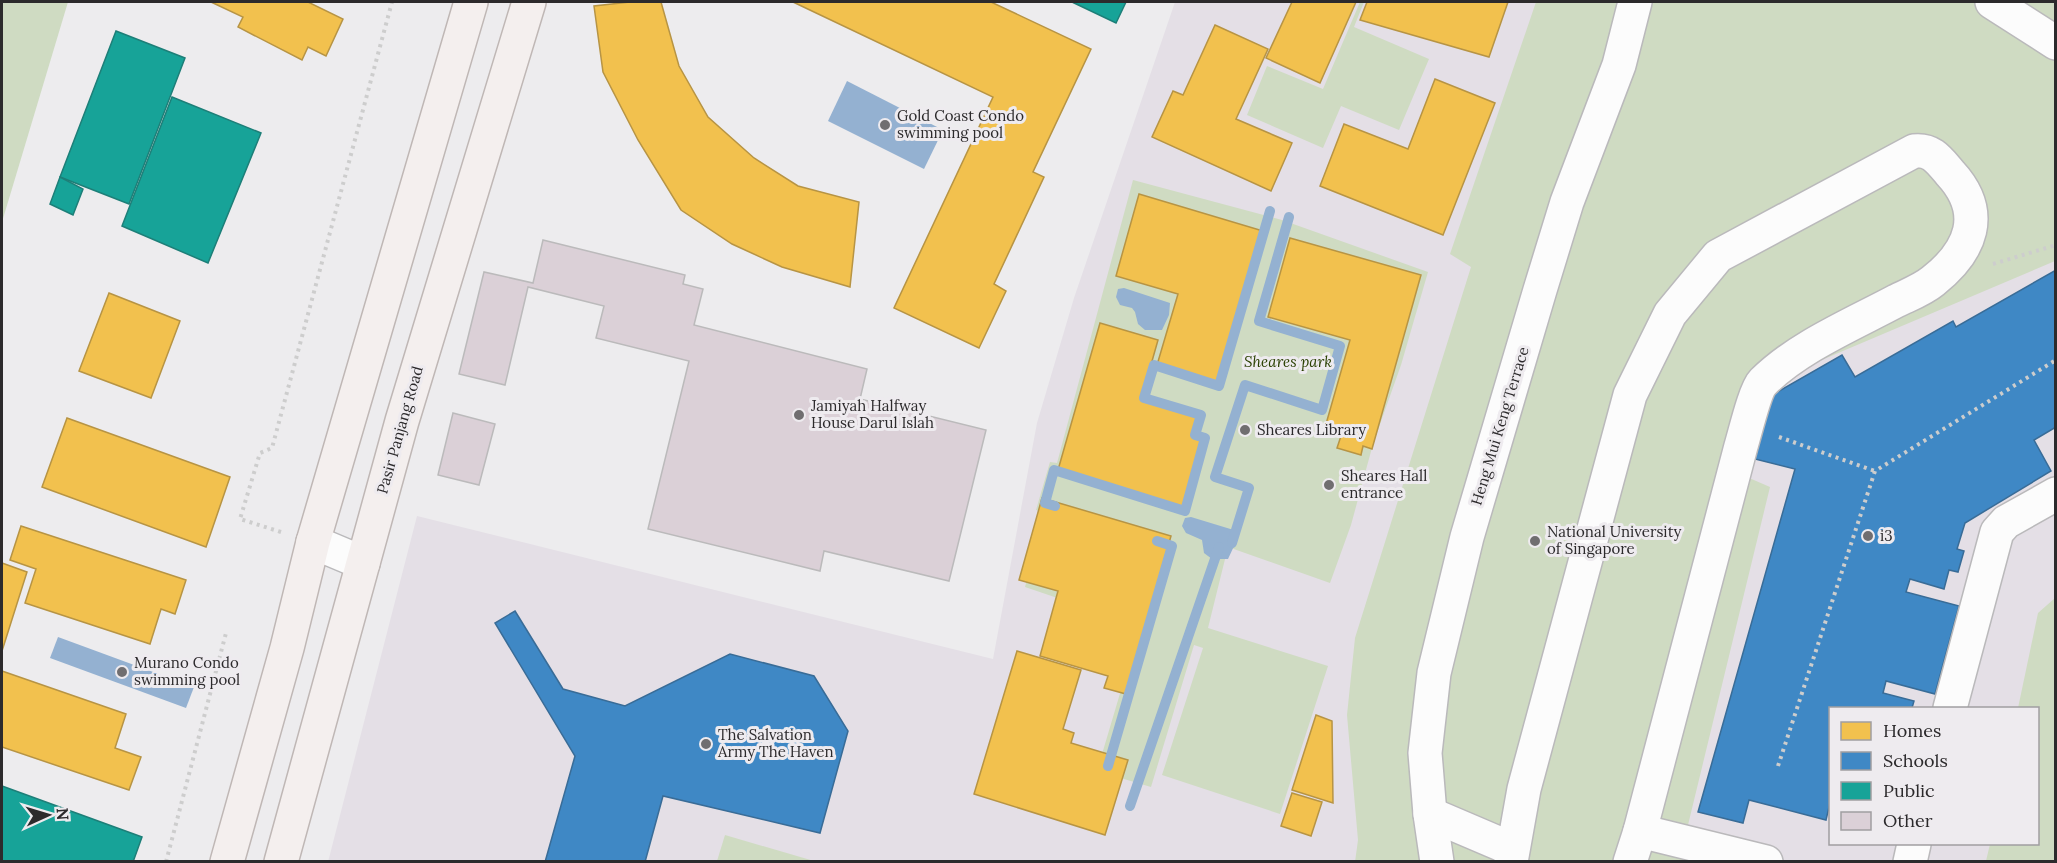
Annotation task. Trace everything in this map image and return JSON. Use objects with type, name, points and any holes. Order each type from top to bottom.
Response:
[{"type":"main road","points":[[227,861],[287,648],[313,542],[471,2]]},
{"type":"main road","name":"Pasir Panjang Road","points":[[281,861],[413,383],[529,2]]},
{"type":"street","name":"Heng Mui Keng Terrace","points":[[1437,861],[1425,753],[1434,673],[1467,537],[1567,202],[1619,65],[1635,2]]},
{"type":"street","points":[[1992,2],[2055,43]]},
{"type":"street","points":[[1430,814],[1513,857],[1524,789],[1630,395],[1670,314],[1718,256],[1914,151],[1923,150],[1932,153],[1961,184],[1972,218],[1968,242],[1932,282],[1790,359],[1761,384],[1741,446],[1635,846],[1766,861]]},
{"type":"street","points":[[1950,707],[1997,532],[2006,522],[2055,494]]},
{"type":"street","points":[[313,542],[363,563]]},
{"type":"street","points":[[1910,861],[1914,845]]},
{"type":"path","points":[[313,542],[240,519],[260,453],[272,448],[392,2]]},
{"type":"path","points":[[1778,766],[1875,471],[2055,360]]},
{"type":"path","points":[[1774,435],[1875,471]]},
{"type":"path","points":[[166,861],[226,633]]},
{"type":"shaded area","name":"National University of Singapore","points":[[1175,2],[2055,2],[2055,861],[328,862],[417,516],[993,659],[1037,423],[1074,298]]},
{"type":"green space","points":[[2,2],[68,2],[2,222]]},
{"type":"green space","points":[[1360,2],[1364,2],[1354,27],[1429,59],[1399,130],[1341,106],[1323,148],[1247,115],[1267,66],[1323,89]]},
{"type":"green space","points":[[1536,2],[2055,2],[2055,261],[1772,381],[1740,474],[1770,487],[1688,825],[1685,861],[1355,862],[1358,840],[1347,715],[1355,638],[1471,267],[1450,254]]},
{"type":"green space","name":"Sheares park","points":[[1133,180],[1282,220],[1428,272],[1401,365],[1373,444],[1351,525],[1330,583],[1228,547],[1208,628],[1328,666],[1280,814],[1162,775],[1203,648],[1194,645],[1151,787],[1097,771],[1140,626],[1025,587],[1045,513],[1036,510],[1050,462],[1057,463]]},
{"type":"green space","points":[[2055,598],[2055,861],[1986,861],[1990,845],[2039,845],[2039,707],[2018,707],[2038,613]]},
{"type":"green space","points":[[725,835],[814,861],[717,861]]},
{"type":"water","name":"Gold Coast Condo swimming pool","points":[[847,81],[943,130],[924,169],[828,121]]},
{"type":"water","points":[[1124,288],[1170,303],[1169,315],[1162,330],[1145,330],[1138,324],[1132,308],[1120,305],[1116,297],[1118,289]]},
{"type":"water","points":[[1191,517],[1237,531],[1235,544],[1228,559],[1212,559],[1204,553],[1202,540],[1186,533],[1182,526],[1185,518]]},
{"type":"water","name":"Murano Condo swimming pool","points":[[58,637],[194,687],[186,708],[50,658]]},
{"type":"building: Homes","points":[[211,2],[308,2],[343,19],[326,56],[308,47],[302,60],[238,27],[243,17]]},
{"type":"building: Homes","points":[[630,2],[661,2],[679,66],[708,117],[754,158],[798,186],[859,202],[850,287],[782,267],[732,244],[681,210],[638,140],[603,72],[594,6]]},
{"type":"building: Homes","points":[[793,2],[991,2],[1091,49],[1033,172],[1044,177],[994,284],[1006,291],[979,348],[894,308],[993,97]]},
{"type":"building: Homes","points":[[1292,2],[1356,2],[1320,83],[1266,58]]},
{"type":"building: Homes","points":[[1367,2],[1508,2],[1489,57],[1360,20]]},
{"type":"building: Homes","points":[[1215,25],[1268,49],[1236,119],[1292,143],[1271,191],[1152,137],[1173,91],[1183,95]]},
{"type":"building: Homes","points":[[1435,79],[1495,103],[1443,235],[1320,186],[1344,124],[1408,149]]},
{"type":"building: Homes","points":[[1139,194],[1263,231],[1219,383],[1157,365],[1178,294],[1116,276]]},
{"type":"building: Homes","points":[[1290,238],[1421,275],[1372,449],[1363,446],[1361,455],[1337,448],[1341,436],[1324,431],[1350,340],[1268,317]]},
{"type":"building: Homes","points":[[109,293],[180,321],[151,398],[79,371]]},
{"type":"building: Homes","points":[[1100,323],[1158,340],[1141,400],[1198,416],[1193,436],[1203,439],[1184,507],[1058,470]]},
{"type":"building: Homes","points":[[67,418],[230,477],[206,547],[42,487]]},
{"type":"building: Homes","points":[[1042,498],[1171,536],[1126,694],[1104,688],[1108,676],[1040,656],[1058,591],[1019,580]]},
{"type":"building: Homes","points":[[21,526],[186,580],[175,614],[161,609],[150,644],[25,603],[36,569],[10,560]]},
{"type":"building: Homes","points":[[2,563],[27,572],[2,651]]},
{"type":"building: Homes","points":[[1017,651],[1081,670],[1063,729],[1074,733],[1071,743],[1128,760],[1105,835],[974,794]]},
{"type":"building: Homes","points":[[2,671],[126,714],[115,748],[141,757],[129,790],[2,747]]},
{"type":"building: Homes","points":[[1316,715],[1332,721],[1333,803],[1292,790]]},
{"type":"building: Homes","points":[[1292,793],[1322,802],[1311,836],[1281,826]]},
{"type":"building: Schools","name":"i3","points":[[2056,270],[2056,427],[2034,440],[2051,471],[1965,523],[1957,549],[1964,551],[1958,572],[1949,570],[1944,589],[1910,579],[1906,592],[1959,606],[1935,694],[1886,681],[1883,693],[1914,701],[1912,707],[1829,707],[1829,807],[1826,820],[1749,800],[1743,823],[1698,812],[1795,469],[1755,459],[1772,395],[1842,355],[1855,377],[1953,321],[1956,327]]},
{"type":"building: Schools","name":"The Salvation Army The Haven","points":[[515,611],[563,689],[625,706],[730,654],[814,676],[848,731],[820,833],[663,796],[645,862],[545,862],[575,756],[495,623]]},
{"type":"building: Public","points":[[1072,2],[1126,2],[1116,23]]},
{"type":"building: Public","points":[[116,31],[185,58],[129,204],[60,177]]},
{"type":"building: Public","points":[[172,97],[261,133],[208,263],[122,226]]},
{"type":"building: Public","points":[[60,177],[83,189],[73,215],[50,204]]},
{"type":"building: Public","points":[[2,786],[142,837],[133,862],[2,862]]},
{"type":"building: Other","name":"Jamiyah Halfway House Darul Islah","points":[[543,240],[685,275],[683,284],[703,289],[694,325],[867,369],[860,399],[986,430],[949,581],[824,551],[820,571],[648,529],[689,361],[596,338],[604,306],[528,287],[505,385],[459,374],[484,272],[533,283]]},
{"type":"building: Other","points":[[453,413],[495,424],[479,485],[438,475]]},
{"type":"waterway","points":[[1055,506],[1045,503],[1054,470],[1185,511],[1205,438],[1195,435],[1201,415],[1144,398],[1154,365],[1219,386],[1270,211]]},
{"type":"waterway","points":[[1232,543],[1249,488],[1215,477],[1245,385],[1322,410],[1340,346],[1259,321],[1289,217]]},
{"type":"waterway","points":[[1108,766],[1172,546],[1157,541]]},
{"type":"waterway","points":[[1130,806],[1219,547]]},
{"type":"place","name":"Gold Coast Condo swimming pool","points":[[885,125]]},
{"type":"place","name":"Jamiyah Halfway House Darul Islah","points":[[799,415]]},
{"type":"place","name":"Sheares Library","points":[[1245,430]]},
{"type":"place","name":"Sheares Hall entrance","points":[[1329,485]]},
{"type":"place","name":"i3","points":[[1868,536]]},
{"type":"place","name":"National University of Singapore","points":[[1535,541]]},
{"type":"place","name":"Murano Condo swimming pool","points":[[122,672]]},
{"type":"place","name":"The Salvation Army The Haven","points":[[706,744]]}]
